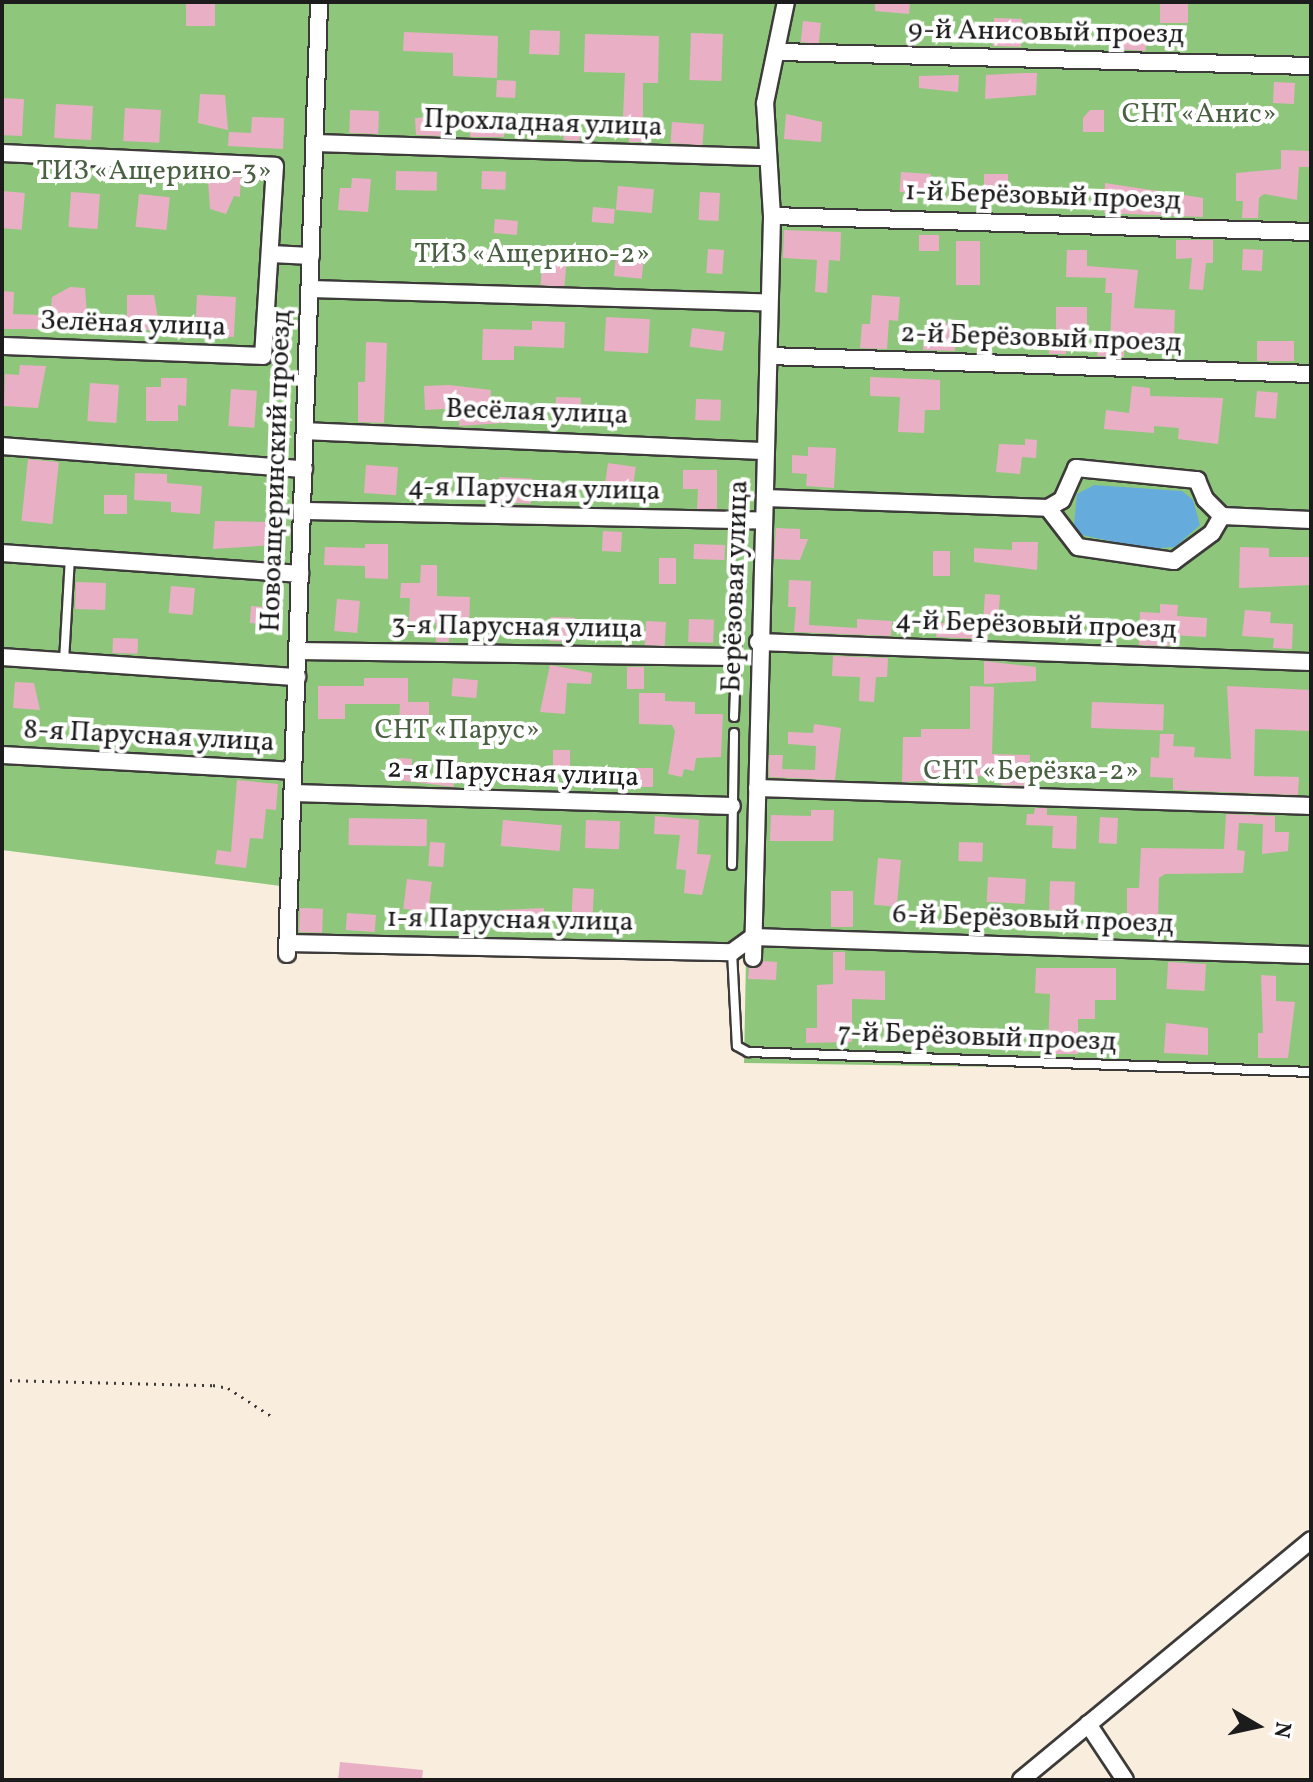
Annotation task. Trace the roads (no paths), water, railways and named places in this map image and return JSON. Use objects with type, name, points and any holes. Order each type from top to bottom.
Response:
[{"type":"street","name":"Новоащеринский проезд","points":[[287,948],[319,2]]},
{"type":"street","name":"Берёзовая улица","points":[[753,958],[758,642],[772,216],[765,103],[779,52],[786,2]]},
{"type":"street","name":"9-й Анисовый проезд","points":[[779,52],[1311,66]]},
{"type":"street","name":"Прохладная улица","points":[[315,143],[768,157]]},
{"type":"street","points":[[2,153],[275,166],[271,254],[311,256]]},
{"type":"street","name":"1-й Берёзовый проезд","points":[[772,216],[1311,232]]},
{"type":"street","name":"Зелёная улица","points":[[2,346],[263,356],[271,254]]},
{"type":"street","points":[[310,289],[769,303]]},
{"type":"street","name":"2-й Берёзовый проезд","points":[[769,356],[1311,374]]},
{"type":"street","name":"Весёлая улица","points":[[305,431],[766,451]]},
{"type":"street","points":[[2,446],[304,469]]},
{"type":"street","points":[[765,498],[1048,508],[1062,500],[1076,468],[1197,480],[1205,499],[1222,516],[1311,520]]},
{"type":"street","points":[[1048,508],[1078,547],[1174,561],[1212,533],[1222,516]]},
{"type":"street","name":"4-я Парусная улица","points":[[302,511],[764,521]]},
{"type":"street","points":[[2,553],[300,574]]},
{"type":"street","name":"4-й Берёзовый проезд","points":[[758,642],[1311,662]]},
{"type":"street","name":"3-я Парусная улица","points":[[297,651],[735,657]]},
{"type":"street","points":[[2,657],[297,677]]},
{"type":"street","name":"8-я Парусная улица","points":[[2,755],[293,771]]},
{"type":"street","points":[[757,788],[1311,806]]},
{"type":"street","name":"2-я Парусная улица","points":[[293,793],[732,806]]},
{"type":"street","points":[[732,952],[753,937]]},
{"type":"street","name":"6-й Берёзовый проезд","points":[[753,937],[1311,955]]},
{"type":"street","name":"1-я Парусная улица","points":[[287,948],[732,952]]},
{"type":"street","points":[[1021,1780],[1311,1540]]},
{"type":"street","points":[[1088,1724],[1125,1780]]},
{"type":"lane","points":[[64,662],[70,558]]},
{"type":"lane","points":[[734,717],[738,606]]},
{"type":"lane","points":[[732,865],[734,733]]},
{"type":"lane","name":"7-й Берёзовый проезд","points":[[732,952],[737,1046],[748,1052],[1311,1072]]},
{"type":"water","points":[[1094,485],[1182,491],[1193,500],[1200,525],[1175,547],[1147,549],[1082,535],[1074,525],[1077,494]]},
{"type":"park label","name":"СНТ «Анис»","points":[[1199,115]]},
{"type":"park label","name":"ТИЗ «Ащерино-3»","points":[[154,172]]},
{"type":"park label","name":"ТИЗ «Ащерино-2»","points":[[532,255]]},
{"type":"park label","name":"СНТ «Парус»","points":[[457,731]]},
{"type":"park label","name":"СНТ «Берёзка-2»","points":[[1031,772]]}]
